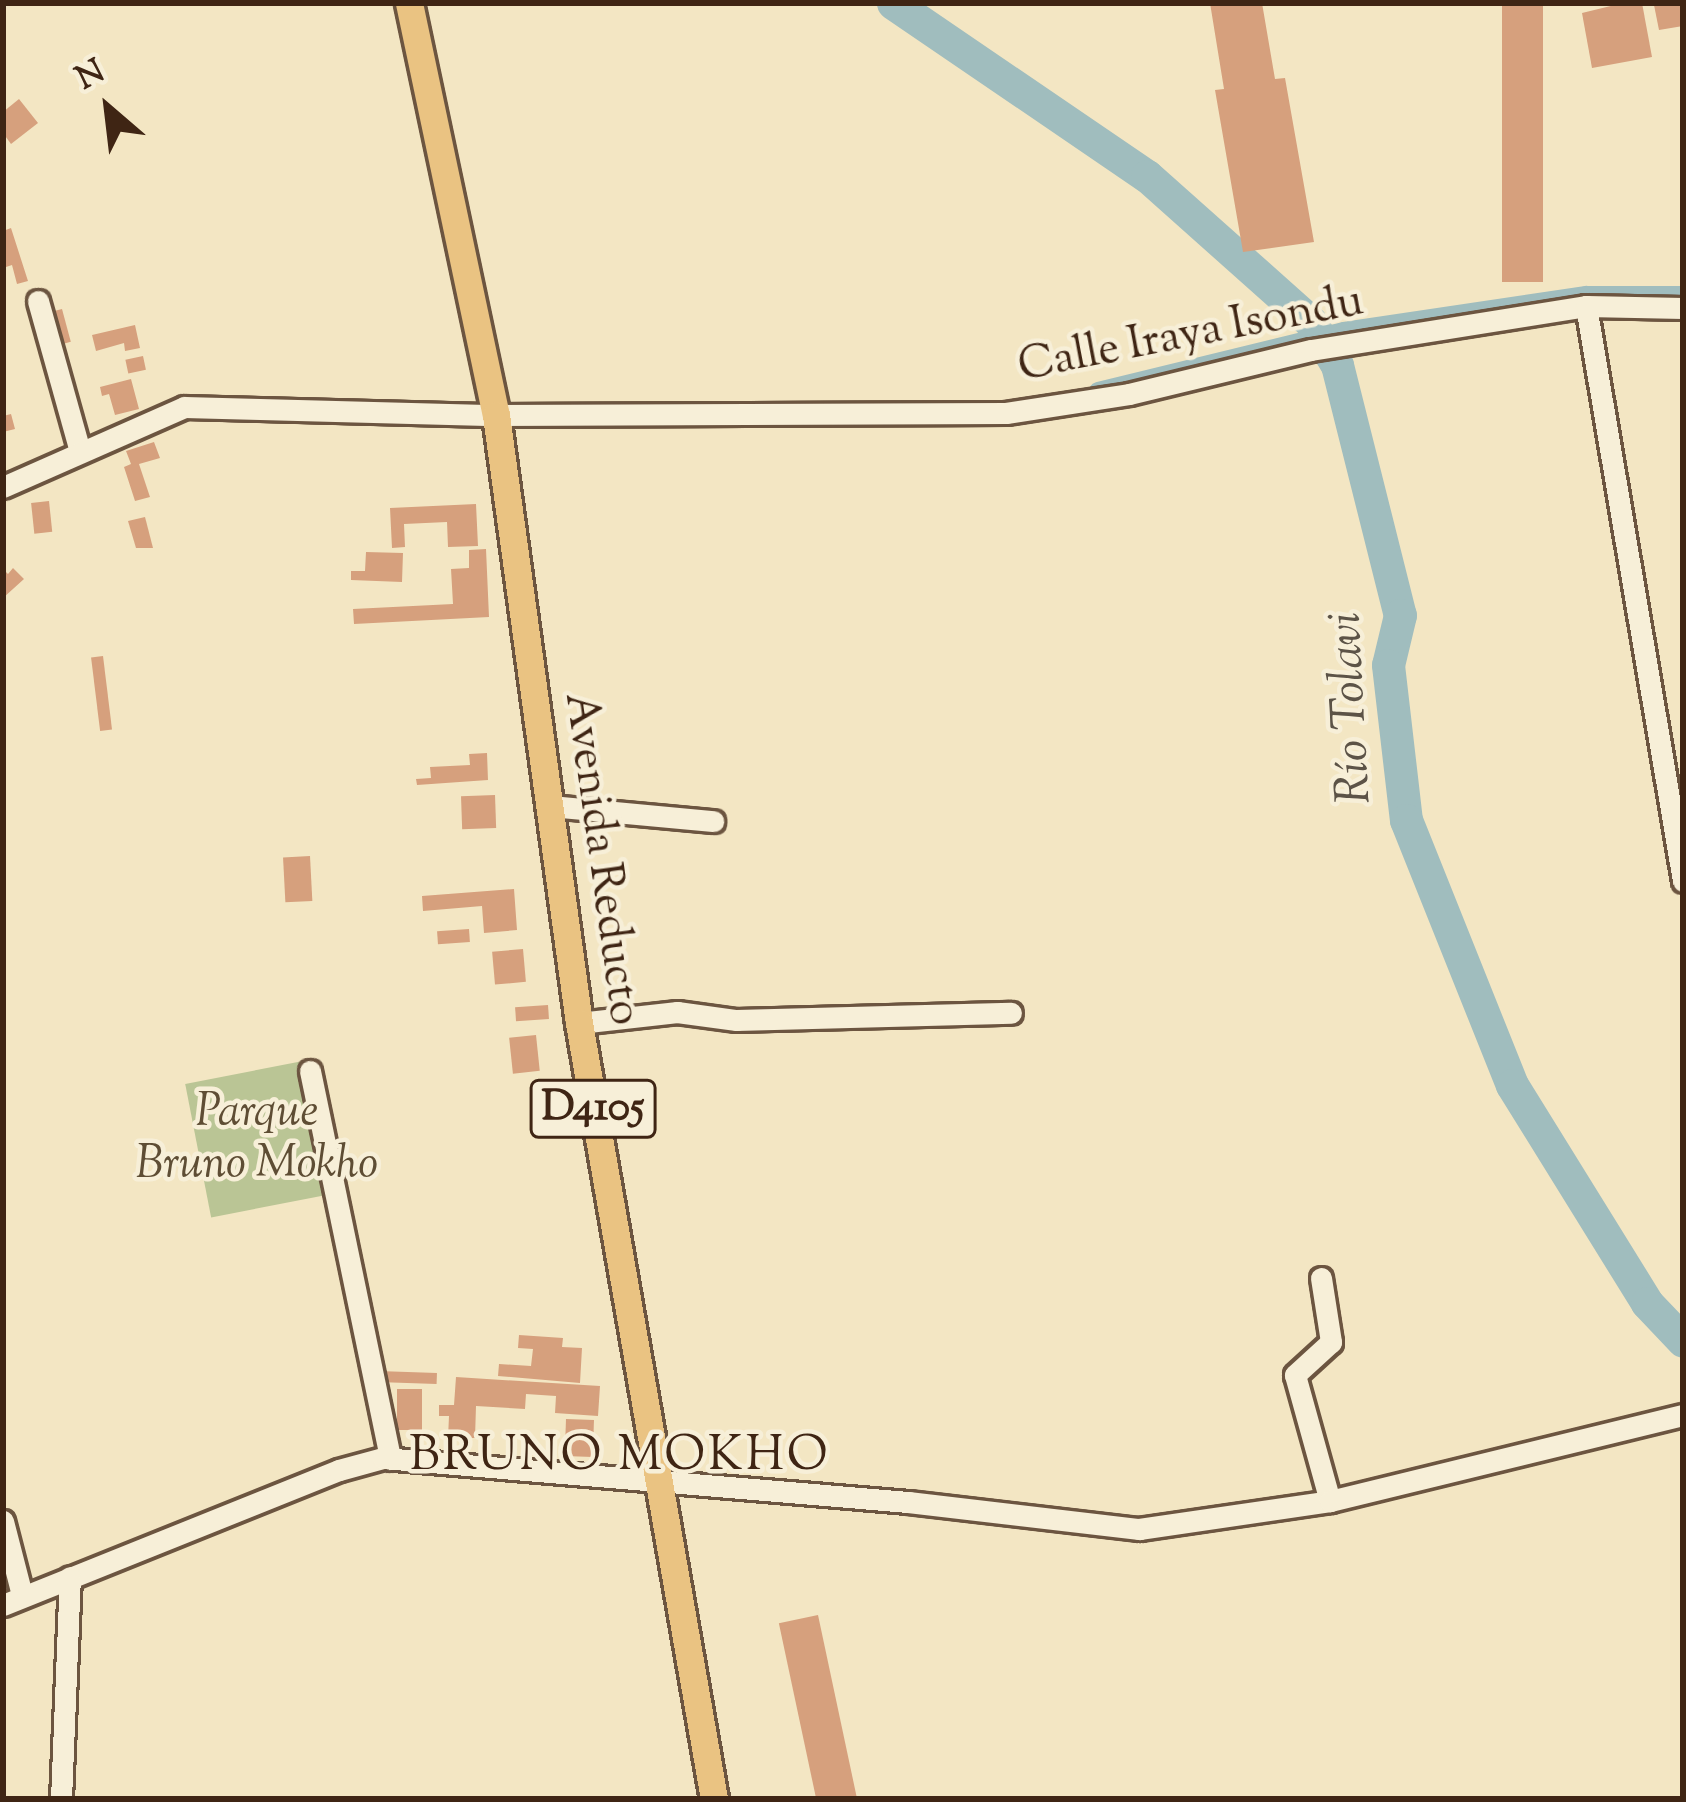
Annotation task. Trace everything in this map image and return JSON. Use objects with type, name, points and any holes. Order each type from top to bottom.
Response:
[{"type":"main road","name":"Avenida Reducto","points":[[409,3],[496,416],[579,1023],[714,1799]]},
{"type":"street","points":[[38,301],[80,451]]},
{"type":"street","name":"Calle Iraya Isondu","points":[[3,487],[184,407],[496,416],[1006,412],[1129,394],[1312,350],[1586,306],[1683,308]]},
{"type":"street","points":[[1586,306],[1683,881]]},
{"type":"street","points":[[550,806],[712,821]]},
{"type":"street","points":[[579,1023],[677,1012],[736,1020],[1011,1013]]},
{"type":"street","points":[[310,1070],[390,1459]]},
{"type":"street","points":[[1321,1279],[1331,1342],[1295,1375],[1330,1501]]},
{"type":"street","points":[[3,1521],[13,1600],[339,1470],[390,1459],[1139,1529],[1330,1501],[1683,1415]]},
{"type":"street","points":[[61,1799],[70,1577]]},
{"type":"green space","name":"Parque Bruno Mokho","points":[[303,1061],[329,1195],[211,1217],[185,1084]]},
{"type":"building","points":[[1210,3],[1262,3],[1275,79],[1285,78],[1314,242],[1243,252],[1215,90],[1224,89]]},
{"type":"building","points":[[1502,3],[1543,3],[1543,282],[1502,282]]},
{"type":"building","points":[[1642,3],[1652,57],[1592,68],[1582,13]]},
{"type":"building","points":[[1683,3],[1683,26],[1659,30],[1654,5]]},
{"type":"building","points":[[19,99],[38,123],[11,144],[3,133],[3,112]]},
{"type":"building","points":[[11,228],[28,281],[17,284],[12,265],[3,268],[3,231]]},
{"type":"building","points":[[62,309],[71,342],[58,345],[49,312]]},
{"type":"building","points":[[135,325],[140,348],[125,351],[124,343],[96,351],[92,335]]},
{"type":"building","points":[[143,356],[146,370],[128,373],[125,360]]},
{"type":"building","points":[[131,379],[139,409],[115,415],[109,394],[102,396],[100,387]]},
{"type":"building","points":[[11,414],[15,429],[3,432],[3,416]]},
{"type":"building","points":[[154,442],[160,458],[139,464],[150,497],[135,501],[124,467],[131,464],[126,451]]},
{"type":"building","points":[[49,501],[52,532],[34,534],[31,503]]},
{"type":"building","points":[[476,504],[478,546],[448,547],[447,522],[404,524],[405,547],[392,548],[390,508]]},
{"type":"building","points":[[145,517],[153,548],[136,548],[128,521]]},
{"type":"building","points":[[486,549],[489,617],[354,624],[353,609],[453,604],[451,569],[469,568],[469,550]]},
{"type":"building","points":[[366,552],[403,553],[402,582],[351,580],[351,571],[365,571]]},
{"type":"building","points":[[13,568],[24,579],[3,598],[3,569],[8,574]]},
{"type":"building","points":[[103,656],[112,729],[100,731],[91,657]]},
{"type":"building","points":[[487,753],[488,780],[417,785],[416,779],[431,778],[430,767],[470,765],[469,754]]},
{"type":"building","points":[[495,795],[496,828],[462,829],[461,796]]},
{"type":"building","points":[[310,856],[312,901],[285,902],[283,857]]},
{"type":"building","points":[[514,889],[517,930],[484,933],[482,906],[423,911],[422,896]]},
{"type":"building","points":[[469,929],[470,942],[438,944],[437,931]]},
{"type":"building","points":[[523,949],[526,982],[495,985],[492,952]]},
{"type":"building","points":[[548,1005],[549,1019],[516,1021],[515,1007]]},
{"type":"building","points":[[536,1035],[540,1071],[513,1074],[509,1038]]},
{"type":"building","points":[[519,1335],[563,1338],[562,1347],[582,1348],[580,1383],[498,1376],[499,1364],[531,1366],[533,1349],[518,1348]]},
{"type":"building","points":[[378,1371],[437,1373],[437,1384],[378,1382]]},
{"type":"building","points":[[456,1377],[600,1386],[598,1416],[555,1413],[556,1396],[526,1394],[525,1409],[476,1406],[475,1438],[448,1438],[449,1416],[439,1416],[439,1405],[454,1405]]},
{"type":"building","points":[[397,1389],[422,1389],[422,1430],[397,1430]]},
{"type":"building","points":[[566,1419],[594,1420],[593,1457],[565,1456]]},
{"type":"building","points":[[818,1615],[857,1799],[816,1799],[779,1623]]},
{"type":"waterway","name":"Río Tolavi","points":[[893,3],[1147,176],[1310,321],[1337,365],[1400,615],[1388,665],[1406,820],[1512,1085],[1647,1303],[1683,1341]]},
{"type":"waterway","points":[[1098,391],[1344,331],[1586,295],[1683,295]]},
{"type":"district","name":"BRUNO MOKHO","points":[[620,1458]]}]
